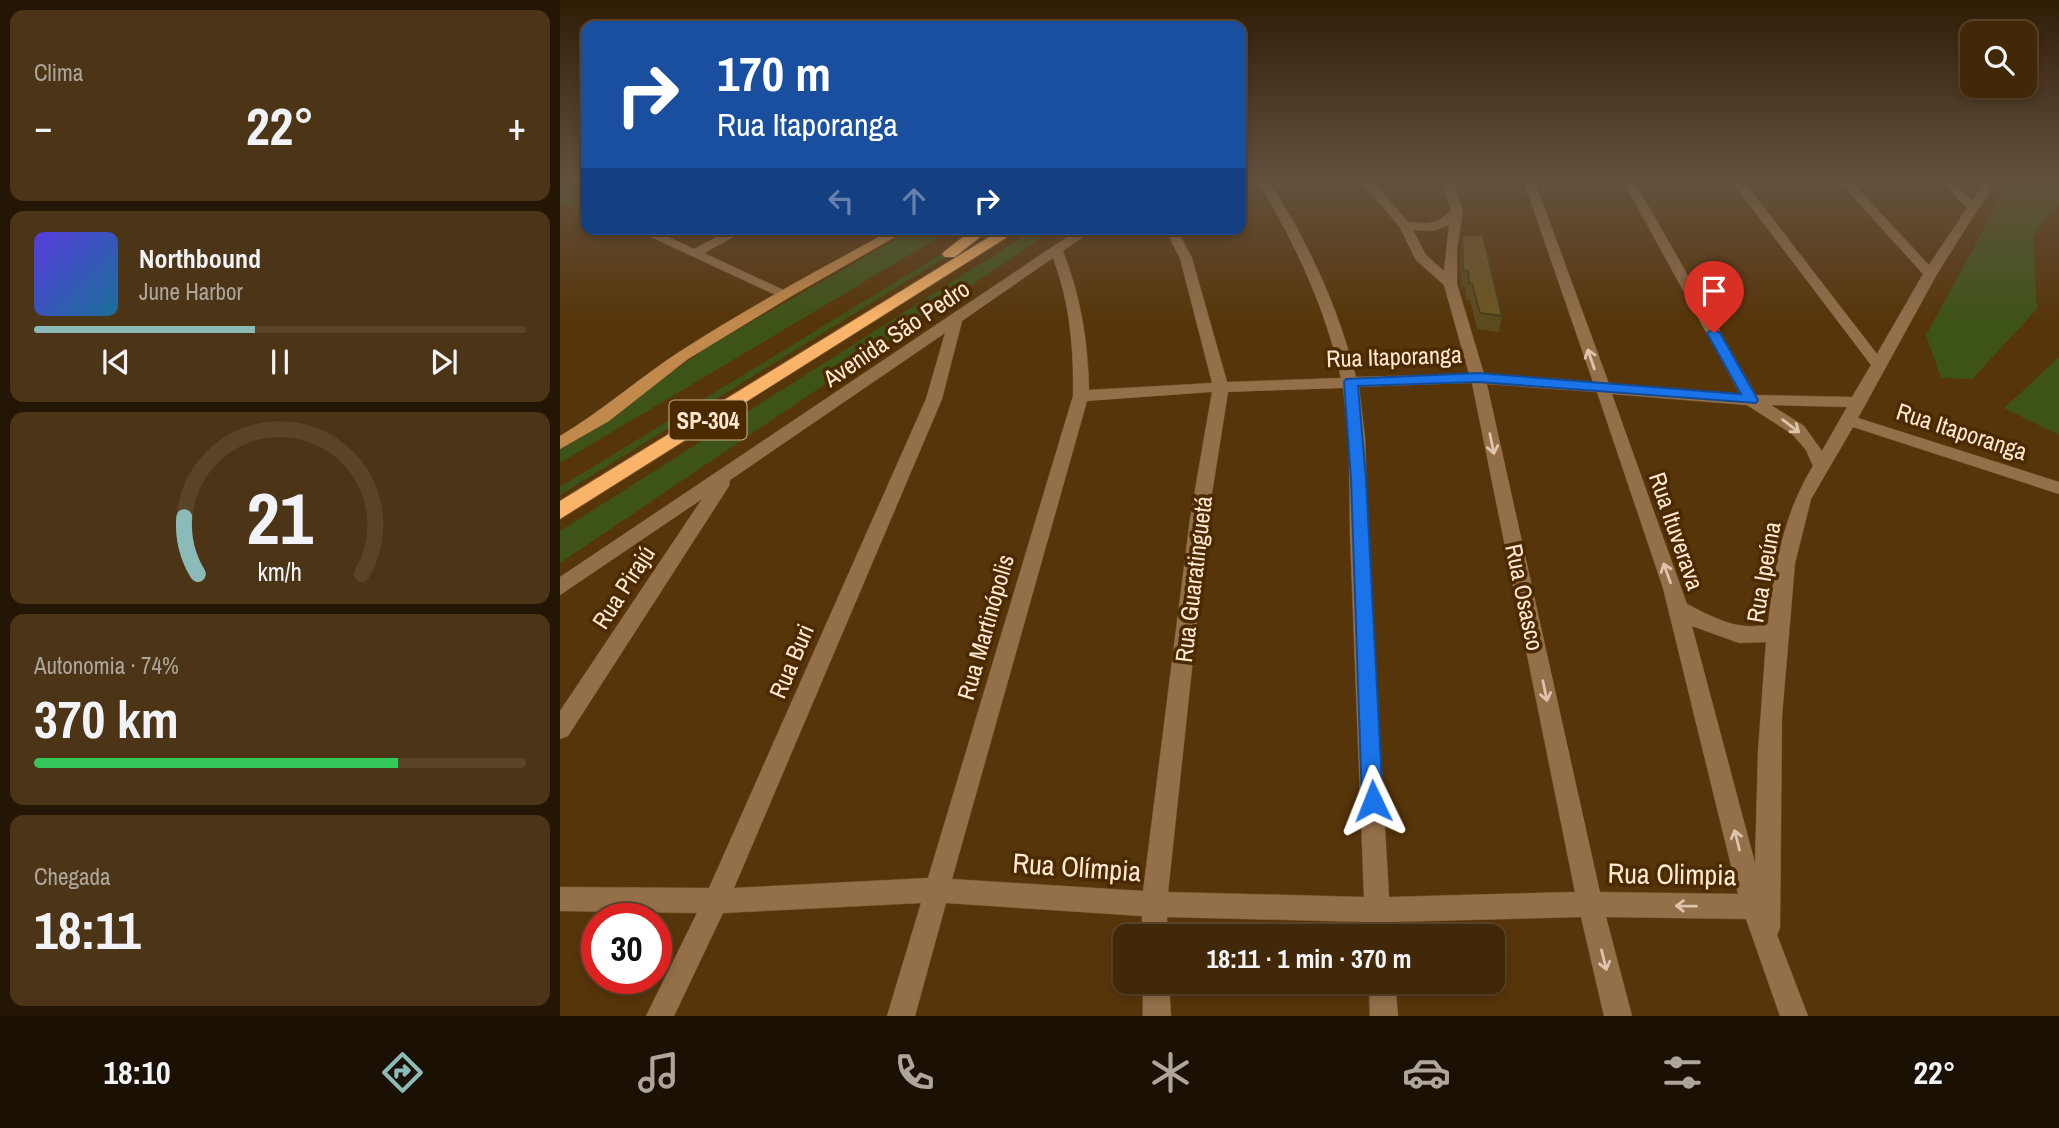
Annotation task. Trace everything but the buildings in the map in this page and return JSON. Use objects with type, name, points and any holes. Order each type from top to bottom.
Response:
[{"type":"highway","name":"SP-304","points":[[855,329],[890,298],[975,235]]},
{"type":"highway","name":"SP-304","points":[[560,511],[1004,235]]},
{"type":"street","points":[[1290,226],[1323,297],[1351,382],[1359,479],[1378,924]]},
{"type":"street","points":[[1405,226],[1422,257],[1450,284]]},
{"type":"street","points":[[1414,226],[1433,229],[1442,226]]},
{"type":"street","name":"Rua Osasco","points":[[1455,226],[1450,284],[1478,377],[1590,904],[1618,1016]]},
{"type":"street","name":"Rua Ituverava","points":[[1545,226],[1678,609],[1754,906],[1794,1016]]},
{"type":"street","points":[[1654,226],[1751,400]]},
{"type":"street","points":[[1772,226],[1879,366]]},
{"type":"street","points":[[1886,226],[1930,274]]},
{"type":"street","name":"Rua Ipeúna","points":[[1767,941],[1767,769],[1783,572],[1797,512],[1820,464],[1851,421],[1857,402],[1930,274],[1961,226]]},
{"type":"street","points":[[653,235],[785,294]]},
{"type":"street","points":[[693,254],[730,235]]},
{"type":"street","points":[[560,443],[603,417],[683,356],[785,294],[892,235]]},
{"type":"street","name":"Avenida São Pedro","points":[[560,587],[1080,235]]},
{"type":"street","name":"Rua Guaratinguetá","points":[[1155,924],[1154,904],[1199,519],[1221,387],[1186,258],[1174,235]]},
{"type":"street","name":"Rua Martinópolis","points":[[901,1016],[1001,664],[1081,396],[1081,346],[1066,275],[1057,251]]},
{"type":"street","name":"Rua Buri","points":[[660,1016],[716,901],[934,399],[955,321]]},
{"type":"street","name":"Rua Itaporanga","points":[[1081,396],[1221,387],[1478,377],[1751,400],[1857,402]]},
{"type":"street","name":"Rua Itaporanga","points":[[1751,400],[1798,430],[1813,448],[1820,464]]},
{"type":"street","name":"Rua Itaporanga","points":[[1851,421],[2059,488]]},
{"type":"street","name":"Rua Pirajú","points":[[560,729],[729,474]]},
{"type":"street","points":[[1678,609],[1706,623],[1745,636],[1762,637],[1777,630]]},
{"type":"street","name":"Rua Olímpia","points":[[560,899],[716,901],[938,890],[1154,904],[1377,910],[1590,904]]},
{"type":"street","name":"Rua Olimpia","points":[[1590,904],[1754,906]]},
{"type":"street","points":[[1156,994],[1157,1016]]},
{"type":"street","points":[[1383,994],[1384,1016]]},
{"type":"green space","points":[[1985,226],[2040,226],[2033,236],[2037,309],[1972,379],[1941,378],[1926,335]]},
{"type":"green space","points":[[904,235],[943,235],[560,463],[560,449],[588,433],[706,348]]},
{"type":"green space","points":[[972,235],[982,235],[560,495],[560,487]]},
{"type":"green space","points":[[1026,235],[1046,235],[560,563],[560,531]]},
{"type":"green space","points":[[2059,357],[2059,435],[2004,408]]},
{"type":"route","points":[[1373,801],[1359,532],[1359,479],[1351,382],[1478,377],[1751,400],[1714,333]]}]
